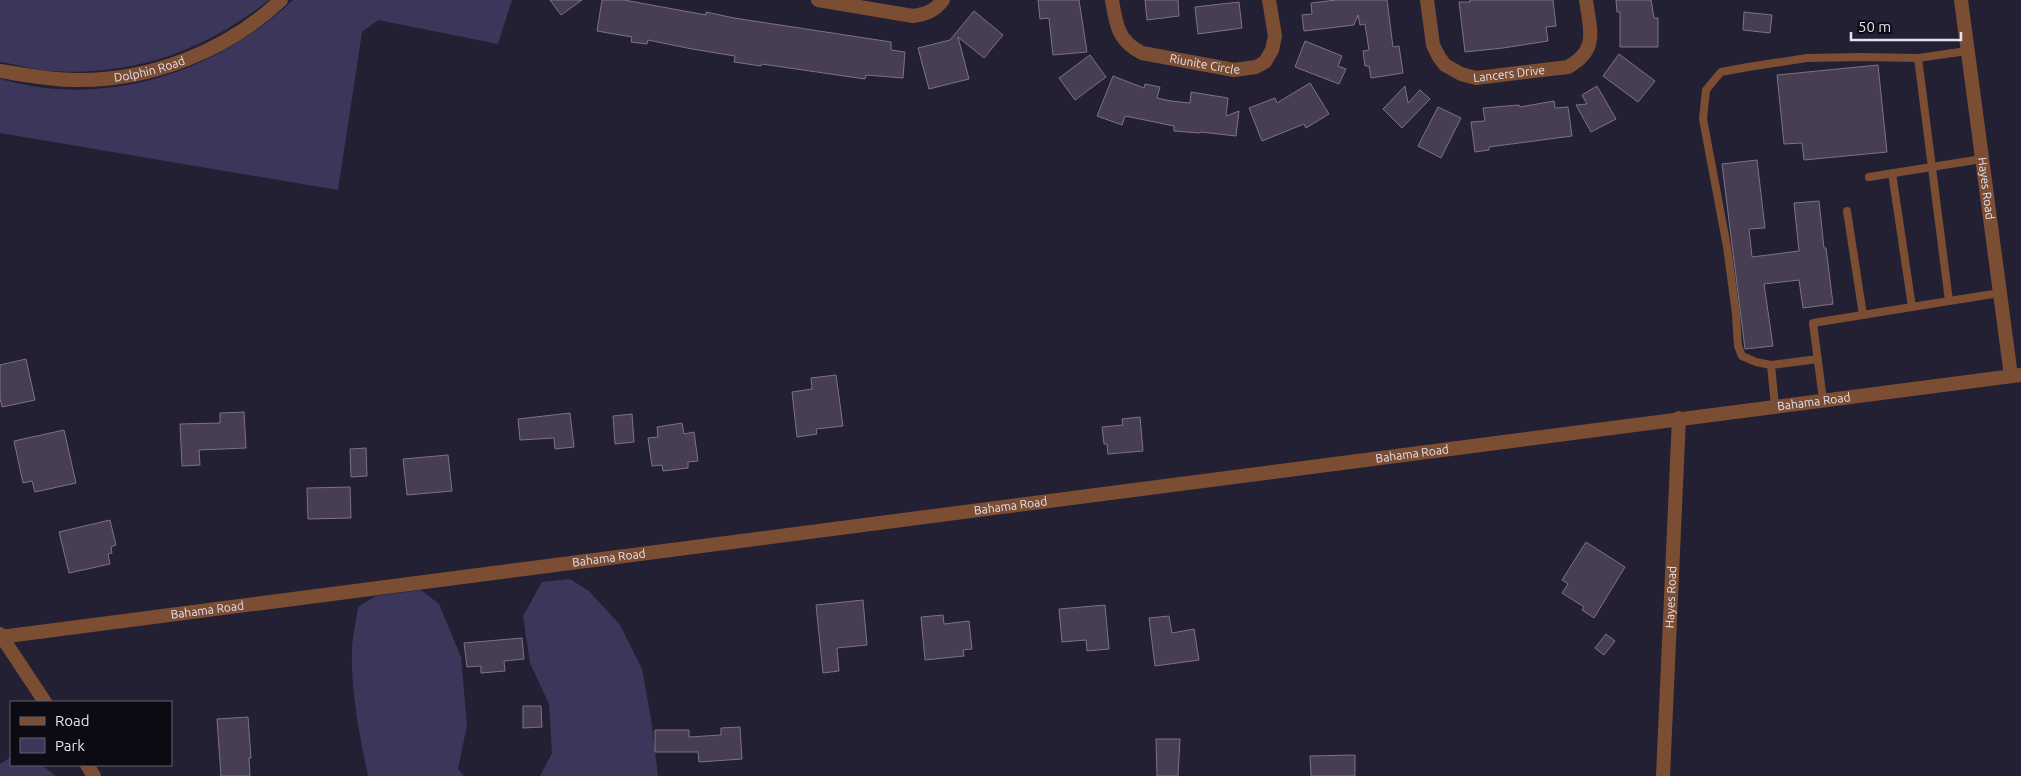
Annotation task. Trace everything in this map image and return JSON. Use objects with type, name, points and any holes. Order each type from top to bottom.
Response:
[{"type":"street","name":"Dolphin Road","points":[[0,70],[40,78],[75,80],[134,75],[169,66],[210,49],[247,28],[281,0]]},
{"type":"street","points":[[818,0],[913,16],[926,14],[936,8],[943,0]]},
{"type":"street","name":"Riunite Circle","points":[[1112,0],[1116,24],[1122,38],[1132,48],[1142,53],[1234,70],[1256,67],[1265,62],[1272,50],[1275,36],[1269,0]]},
{"type":"street","name":"Lancers Drive","points":[[1427,0],[1434,45],[1439,57],[1445,65],[1461,74],[1476,78],[1568,67],[1581,60],[1589,46],[1590,32],[1586,0]]},
{"type":"street","name":"Hayes Road","points":[[1961,0],[2000,293],[2016,376]]},
{"type":"street","name":"Bahama Road","points":[[0,636],[2016,376]]},
{"type":"street","name":"Hayes Road","points":[[1663,776],[1679,418]]},
{"type":"street","points":[[0,636],[44,701]]},
{"type":"lane","points":[[1818,359],[1770,365],[1742,356],[1738,346],[1736,314],[1727,247],[1703,119],[1706,90],[1721,72],[1807,58],[1918,58],[1967,51]]},
{"type":"lane","points":[[1918,58],[1949,301]]},
{"type":"lane","points":[[1868,177],[1982,159]]},
{"type":"lane","points":[[1892,173],[1912,307]]},
{"type":"lane","points":[[1847,211],[1863,315]]},
{"type":"lane","points":[[1822,400],[1813,324],[2000,293]]},
{"type":"lane","points":[[1770,365],[1775,406]]},
{"type":"green space","points":[[0,0],[269,0],[217,35],[190,48],[133,66],[73,72],[41,70],[0,62]]},
{"type":"green space","points":[[293,0],[512,0],[498,44],[378,20],[362,32],[338,190],[0,133],[0,79],[38,87],[73,90],[108,88],[142,82],[175,72],[207,59],[238,42],[266,23]]},
{"type":"green space","points":[[570,579],[589,591],[620,625],[642,669],[651,719],[658,776],[540,776],[552,753],[549,704],[530,663],[523,616],[542,582]]},
{"type":"green space","points":[[421,590],[439,604],[461,657],[467,725],[458,769],[464,776],[368,776],[359,731],[352,668],[353,636],[358,607],[376,596]]},
{"type":"green space","points":[[10,758],[10,766],[43,766],[56,776],[0,776],[0,764]]},
{"type":"building","points":[[550,0],[582,0],[561,15]]},
{"type":"building","points":[[602,0],[624,0],[706,15],[706,12],[891,42],[891,50],[905,52],[903,78],[866,75],[865,79],[762,64],[761,66],[734,62],[735,56],[648,40],[647,44],[631,42],[632,37],[597,31]]},
{"type":"building","points":[[1038,0],[1079,0],[1087,52],[1053,55],[1049,18],[1040,19]]},
{"type":"building","points":[[1145,0],[1178,0],[1179,16],[1147,20]]},
{"type":"building","points":[[1336,0],[1387,0],[1393,47],[1399,46],[1403,73],[1371,78],[1369,66],[1365,66],[1363,51],[1369,50],[1365,24],[1360,25],[1358,15],[1354,25],[1304,31],[1302,15],[1312,14],[1311,3]]},
{"type":"building","points":[[1470,0],[1553,0],[1556,26],[1546,27],[1548,41],[1465,52],[1459,2],[1470,2]]},
{"type":"building","points":[[1616,0],[1651,0],[1654,18],[1658,18],[1658,47],[1620,47],[1620,12],[1617,12]]},
{"type":"building","points":[[1239,2],[1242,28],[1198,34],[1195,7]]},
{"type":"building","points":[[974,11],[1003,35],[984,58],[958,37],[969,79],[929,89],[918,48],[950,40]]},
{"type":"building","points":[[1744,12],[1772,15],[1770,33],[1743,30]]},
{"type":"building","points":[[1305,41],[1342,56],[1338,66],[1346,69],[1339,84],[1295,67]]},
{"type":"building","points":[[1619,54],[1655,81],[1638,102],[1603,76]]},
{"type":"building","points":[[1090,55],[1106,77],[1075,100],[1059,78]]},
{"type":"building","points":[[1878,65],[1887,152],[1804,160],[1802,143],[1784,144],[1777,75]]},
{"type":"building","points":[[1113,76],[1144,88],[1145,84],[1160,87],[1157,98],[1171,101],[1190,103],[1191,92],[1228,98],[1226,116],[1239,111],[1236,136],[1174,131],[1174,126],[1125,116],[1122,125],[1097,116]]},
{"type":"building","points":[[1310,83],[1329,114],[1306,128],[1304,124],[1262,141],[1249,108],[1275,98],[1277,103]]},
{"type":"building","points":[[1405,86],[1408,103],[1420,90],[1430,99],[1402,128],[1383,109]]},
{"type":"building","points":[[1597,86],[1616,119],[1591,132],[1576,105],[1587,104],[1582,95]]},
{"type":"building","points":[[1554,101],[1555,108],[1568,107],[1572,136],[1489,147],[1489,150],[1475,152],[1471,122],[1485,121],[1483,108],[1519,105],[1520,107]]},
{"type":"building","points":[[1438,107],[1461,118],[1441,158],[1418,146]]},
{"type":"building","points":[[1757,160],[1765,228],[1749,229],[1752,257],[1799,251],[1794,203],[1819,201],[1833,304],[1803,308],[1799,280],[1764,284],[1773,346],[1745,349],[1722,164]]},
{"type":"building","points":[[26,359],[35,400],[2,407],[0,398],[0,365]]},
{"type":"building","points":[[836,375],[843,426],[816,429],[817,434],[797,437],[792,392],[812,389],[811,378]]},
{"type":"building","points":[[244,412],[246,448],[199,450],[200,465],[182,466],[180,424],[220,423],[220,413]]},
{"type":"building","points":[[570,413],[574,447],[555,449],[554,438],[520,440],[518,419]]},
{"type":"building","points":[[632,414],[634,442],[615,444],[613,416]]},
{"type":"building","points":[[1140,417],[1143,451],[1108,454],[1107,444],[1104,444],[1102,427],[1123,425],[1122,419]]},
{"type":"building","points":[[682,423],[684,434],[694,432],[698,461],[688,462],[688,468],[663,471],[662,465],[652,466],[648,438],[658,437],[657,427]]},
{"type":"building","points":[[64,430],[76,483],[35,492],[32,481],[23,483],[14,441]]},
{"type":"building","points":[[366,448],[367,476],[351,477],[350,449]]},
{"type":"building","points":[[448,455],[452,491],[407,495],[403,459]]},
{"type":"building","points":[[350,487],[351,518],[308,519],[307,488]]},
{"type":"building","points":[[110,520],[116,545],[111,547],[112,553],[108,554],[110,564],[69,573],[59,532]]},
{"type":"building","points":[[1586,542],[1625,567],[1594,618],[1582,610],[1584,607],[1562,593],[1568,584],[1562,580]]},
{"type":"building","points":[[863,600],[867,645],[837,648],[839,671],[823,673],[816,605]]},
{"type":"building","points":[[1105,605],[1109,649],[1087,651],[1086,640],[1062,642],[1059,609]]},
{"type":"building","points":[[943,615],[944,624],[969,621],[972,649],[963,650],[964,656],[925,660],[921,617]]},
{"type":"building","points":[[1169,616],[1172,633],[1194,629],[1199,660],[1155,666],[1149,618]]},
{"type":"building","points":[[1606,634],[1615,641],[1604,655],[1595,648]]},
{"type":"building","points":[[522,638],[524,659],[504,661],[505,671],[481,673],[481,666],[467,667],[464,643]]},
{"type":"building","points":[[523,706],[541,706],[542,727],[523,728]]},
{"type":"building","points":[[248,717],[251,758],[249,758],[250,776],[221,776],[217,719]]},
{"type":"building","points":[[740,727],[742,759],[699,762],[698,752],[655,752],[655,730],[689,730],[689,737],[721,735],[721,728]]},
{"type":"building","points":[[1156,739],[1180,739],[1178,776],[1157,776]]},
{"type":"building","points":[[1355,755],[1355,776],[1311,776],[1310,756]]}]
